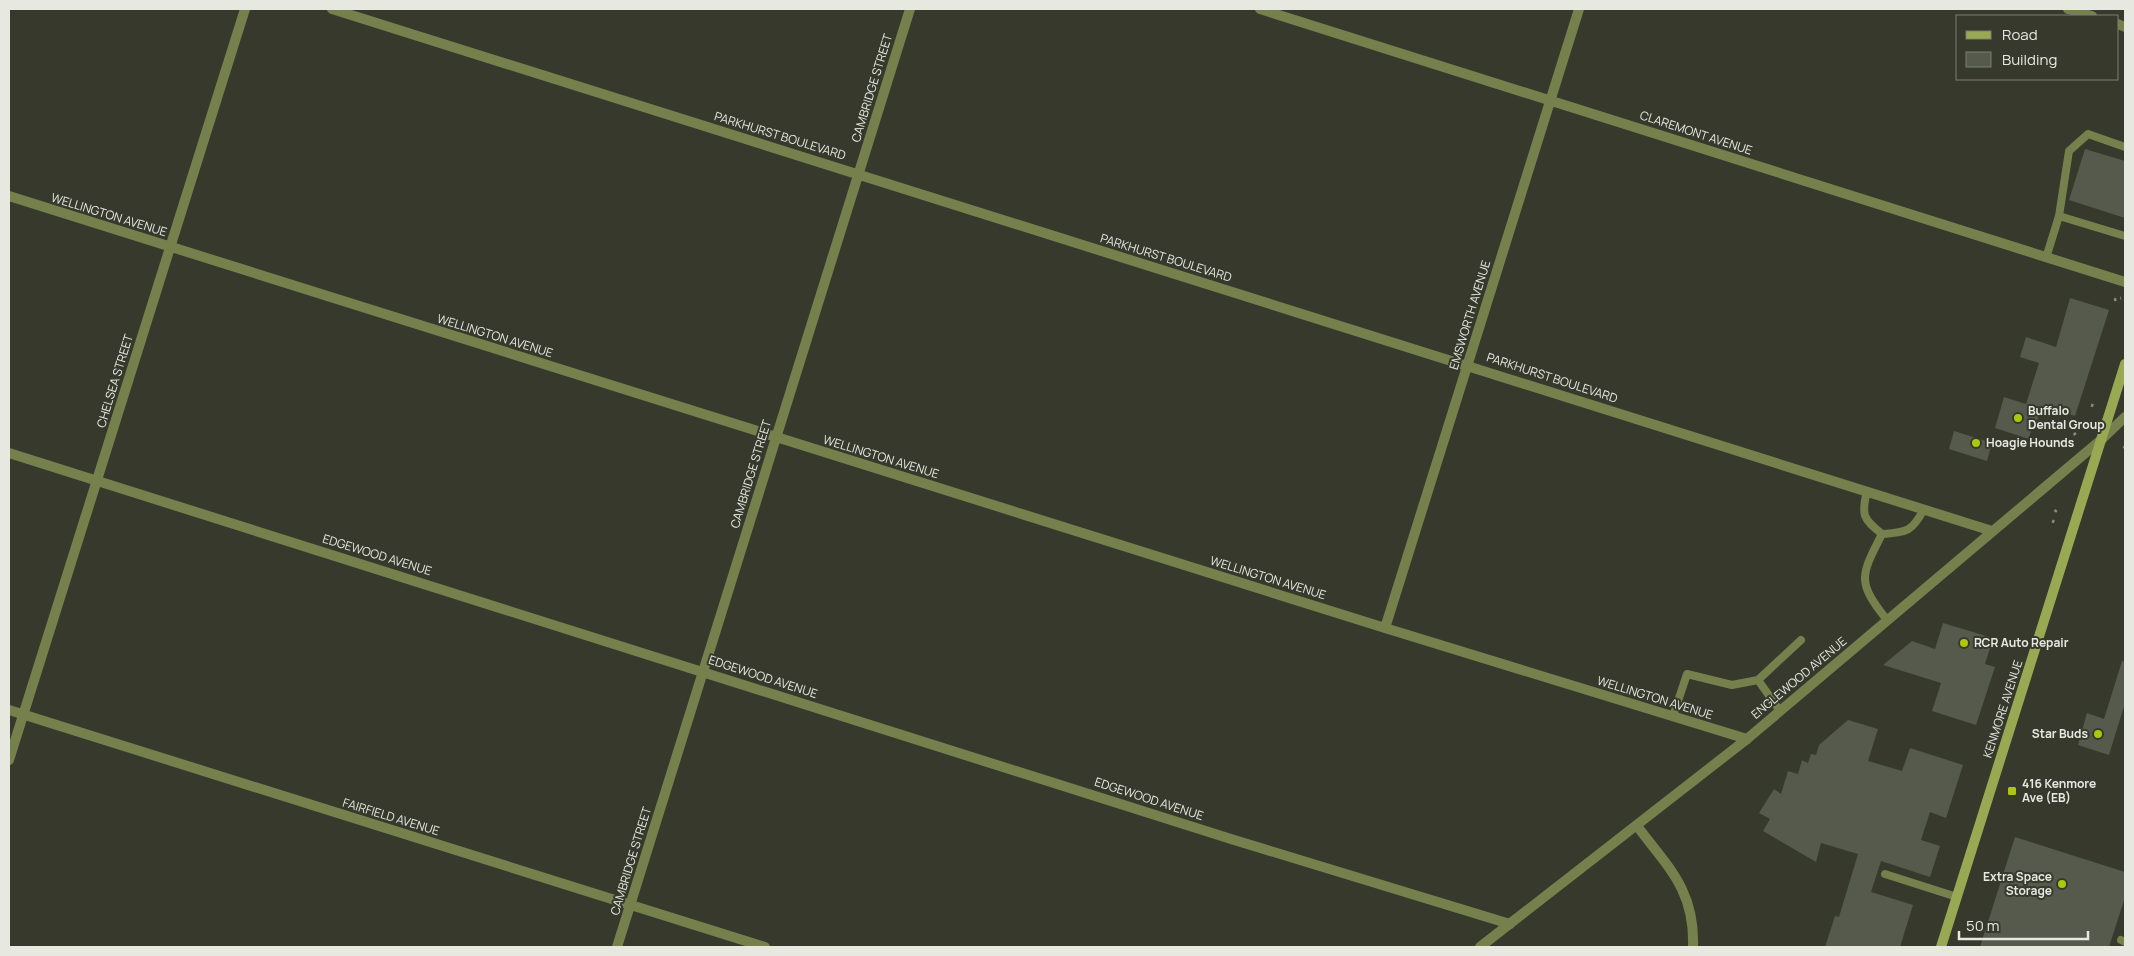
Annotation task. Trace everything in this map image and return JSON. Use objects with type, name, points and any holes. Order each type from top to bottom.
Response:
[{"type":"main road","name":"KENMORE AVENUE","points":[[1941,947],[2125,364]]},
{"type":"street","name":"CHELSEA STREET","points":[[9,760],[245,9]]},
{"type":"street","name":"PARKHURST BOULEVARD","points":[[332,9],[1992,531]]},
{"type":"street","name":"CAMBRIDGE STREET","points":[[617,947],[910,9]]},
{"type":"street","name":"CLAREMONT AVENUE","points":[[1260,9],[2125,282]]},
{"type":"street","name":"EMSWORTH AVENUE","points":[[1385,628],[1579,9]]},
{"type":"street","points":[[2068,9],[2089,15]]},
{"type":"street","name":"WELLINGTON AVENUE","points":[[9,196],[1385,628],[1747,739]]},
{"type":"street","name":"ENGLEWOOD AVENUE","points":[[1480,947],[1747,739],[2125,417]]},
{"type":"street","name":"EDGEWOOD AVENUE","points":[[9,453],[1231,839],[1510,924]]},
{"type":"street","name":"FAIRFIELD AVENUE","points":[[9,710],[765,947]]},
{"type":"street","points":[[1637,826],[1682,886],[1690,904],[1694,929],[1693,947]]},
{"type":"lane","points":[[2046,258],[2059,216],[2070,151],[2088,134],[2125,147]]},
{"type":"lane","points":[[2059,216],[2125,236]]},
{"type":"lane","points":[[1866,491],[1862,510],[1867,522],[1882,534],[1905,532],[1916,525],[1924,510]]},
{"type":"lane","points":[[1882,534],[1872,554],[1863,580],[1868,596],[1888,620]]},
{"type":"lane","points":[[1672,716],[1687,674],[1732,685],[1758,680],[1801,640]]},
{"type":"lane","points":[[1758,680],[1780,711]]},
{"type":"lane","points":[[1885,874],[1957,897]]},
{"type":"path","points":[[2114,300],[2121,298]]},
{"type":"path","points":[[2074,433],[2077,437]]},
{"type":"path","points":[[2052,521],[2058,523]]},
{"type":"building","points":[[2085,149],[2125,161],[2125,218],[2069,200]]},
{"type":"building","points":[[2070,298],[2109,310],[2075,416],[2042,406],[2035,427],[2032,426],[2029,439],[1995,428],[2004,397],[2026,404],[2039,363],[2020,357],[2026,337],[2056,347]]},
{"type":"building","points":[[1954,431],[1992,443],[1987,461],[1949,449]]},
{"type":"building","points":[[1943,623],[1993,638],[1985,664],[1995,667],[1976,725],[1932,711],[1941,683],[1883,665],[1912,641],[1935,649]]},
{"type":"building","name":"Star Buds","points":[[2122,661],[2125,662],[2125,703],[2109,755],[2078,745],[2087,713],[2104,719]]},
{"type":"building","points":[[1848,720],[1878,729],[1868,761],[1902,771],[1910,748],[1963,765],[1946,818],[1930,812],[1921,840],[1940,846],[1930,877],[1881,861],[1871,892],[1913,905],[1900,947],[1825,947],[1835,916],[1839,917],[1858,854],[1821,843],[1816,862],[1763,831],[1770,819],[1759,813],[1774,789],[1781,794],[1788,771],[1798,774],[1802,760],[1808,763],[1811,754],[1816,755],[1819,745]]},
{"type":"building","name":"Extra Space Storage","points":[[2015,837],[2125,872],[2125,897],[2109,947],[1980,947]]},
{"type":"place","name":"Buffalo Dental Group","points":[[2018,418]]},
{"type":"place","name":"Hoagie Hounds","points":[[1976,443]]},
{"type":"place","name":"RCR Auto Repair","points":[[1964,643]]},
{"type":"place","name":"Star Buds","points":[[2098,734]]},
{"type":"place","name":"416 Kenmore Ave (EB)","points":[[2012,791]]},
{"type":"place","name":"Extra Space Storage","points":[[2062,884]]}]
